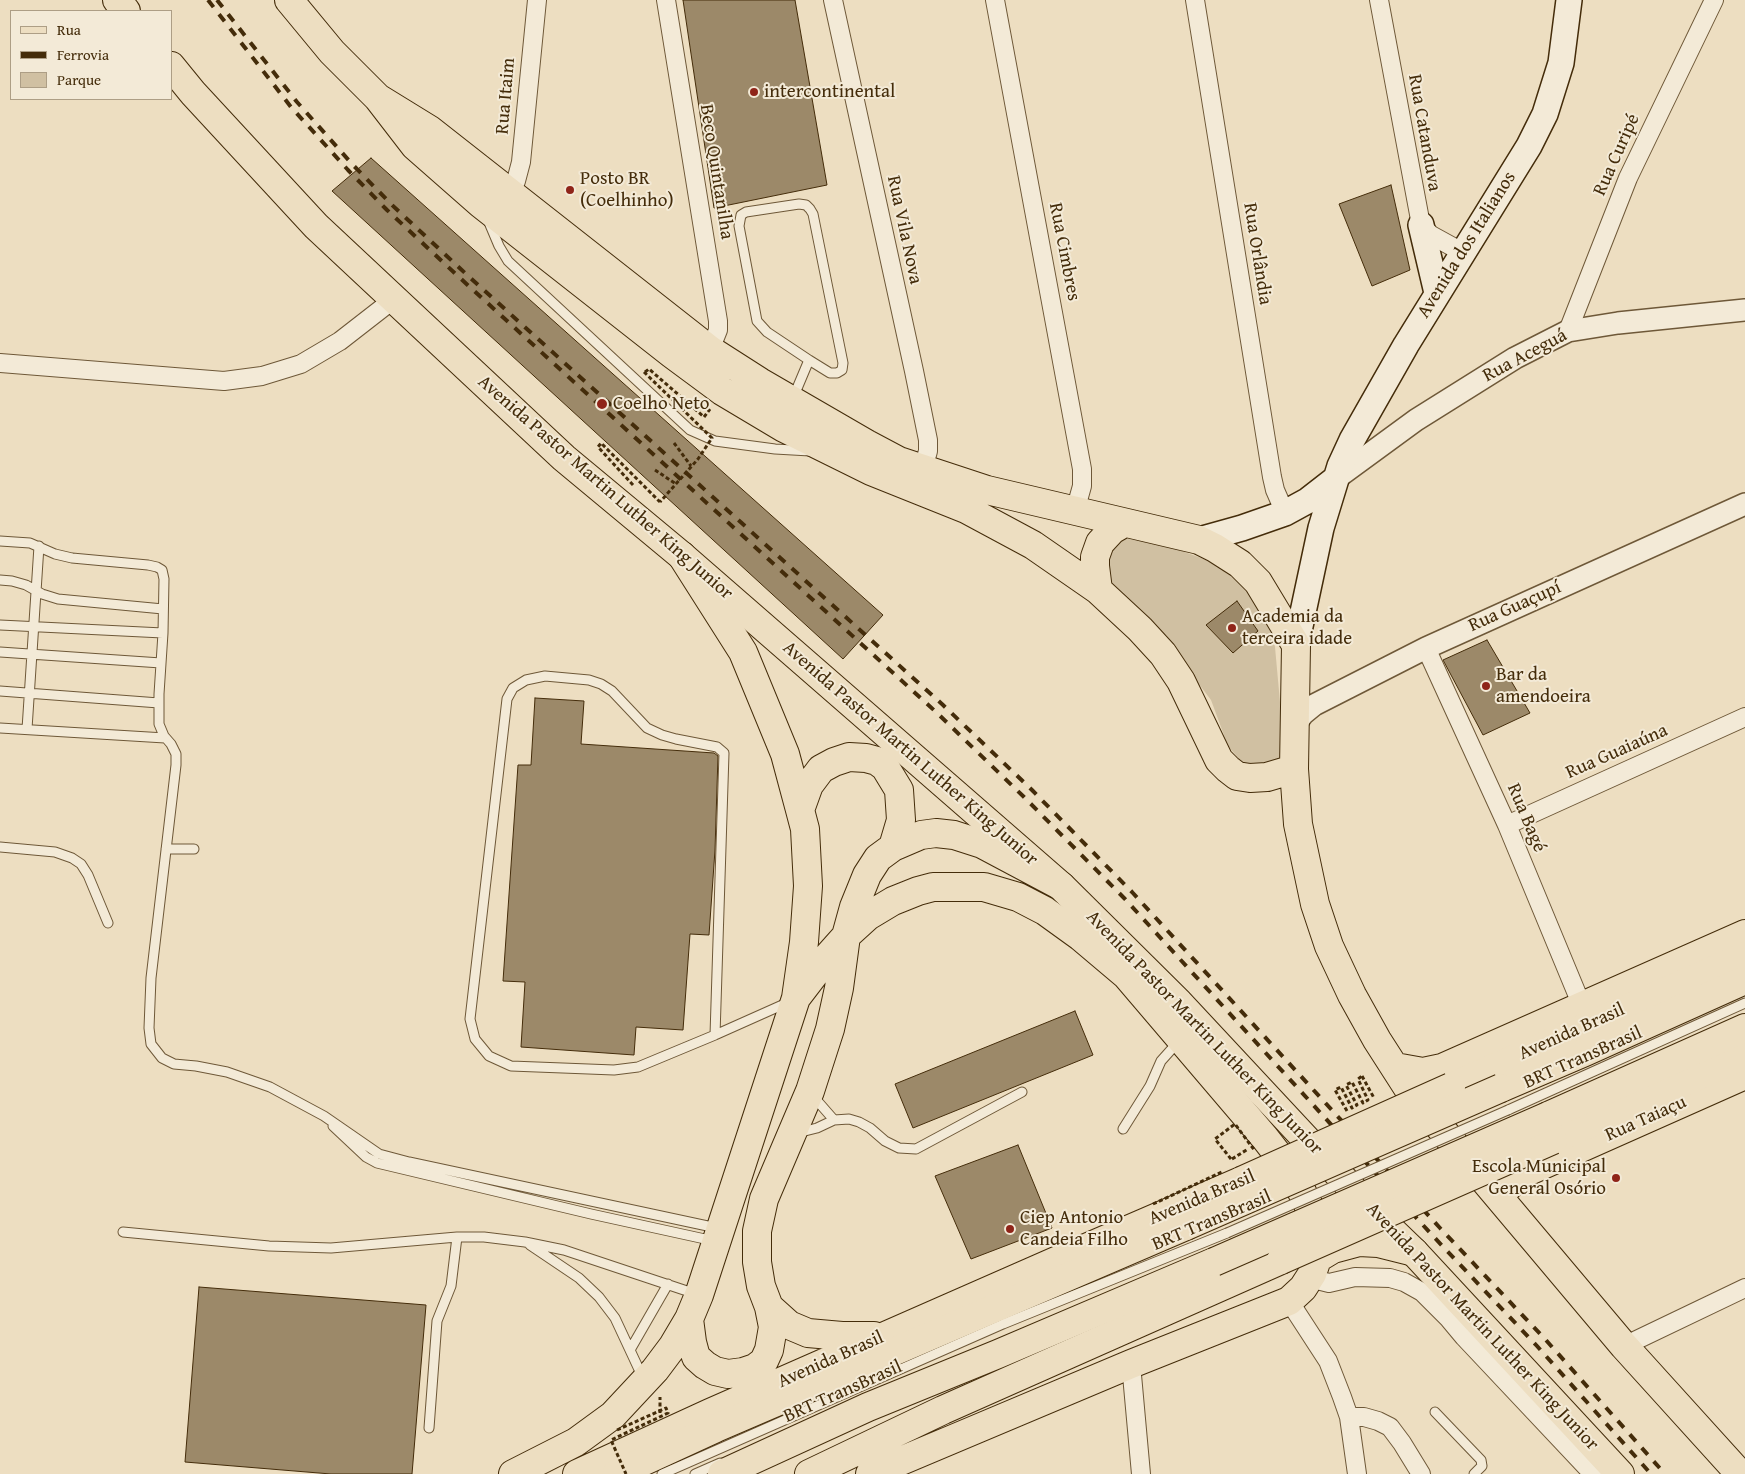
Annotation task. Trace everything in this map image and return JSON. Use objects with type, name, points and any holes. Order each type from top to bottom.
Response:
[{"type":"main road","points":[[117,0],[125,10]]},
{"type":"main road","points":[[289,0],[332,52],[378,98],[415,146],[481,204],[722,391],[784,428],[828,451],[871,471],[966,509],[1033,545],[1098,590],[1164,654],[1181,681],[1218,760],[1228,769],[1237,776],[1250,778],[1267,777],[1294,769]]},
{"type":"main road","name":"Avenida dos Italianos","points":[[1296,645],[1321,528],[1334,480],[1352,440],[1437,293],[1529,146],[1545,114],[1561,63],[1569,0]]},
{"type":"main road","name":"Avenida Pastor Martin Luther King Junior","points":[[172,67],[193,93],[316,226],[564,458],[682,556],[1062,886],[1179,1002],[1620,1474]]},
{"type":"main road","points":[[378,98],[430,130],[710,350],[792,401],[900,461],[987,490],[1199,540],[1240,564],[1258,582],[1296,645],[1294,769],[1298,824],[1315,904],[1329,946],[1376,1040],[1401,1076],[1498,1196],[1624,1346],[1740,1474]]},
{"type":"main road","points":[[1421,225],[1437,293]]},
{"type":"main road","name":"Avenida dos Italianos","points":[[1199,540],[1251,526],[1285,513],[1307,501],[1334,480]]},
{"type":"main road","points":[[1098,590],[1095,558],[1100,543],[1112,530],[1124,523]]},
{"type":"main road","points":[[514,1474],[576,1442],[613,1428],[673,1346],[694,1307],[796,998],[804,942],[808,886],[805,829],[785,754],[743,652],[682,556]]},
{"type":"main road","points":[[800,810],[809,785],[821,769],[850,757],[877,761],[885,767],[899,790],[901,820],[893,847]]},
{"type":"main road","points":[[694,1307],[692,1342],[696,1357],[704,1365],[715,1371],[728,1374],[755,1368],[764,1360],[769,1350],[773,1327],[769,1307],[761,1286],[757,1262],[757,1231],[764,1199],[810,1091],[830,1029],[839,988],[846,936],[860,890],[878,858],[893,847],[921,835],[936,833],[954,835],[982,844],[1062,886]]},
{"type":"main road","points":[[796,998],[829,954],[846,936],[868,916],[893,901],[933,887],[962,886],[984,887],[1018,897],[1045,911],[1081,937],[1126,975],[1286,1165],[1300,1188],[1317,1238],[1314,1266],[1303,1288],[1288,1301],[1131,1364],[870,1474]]},
{"type":"main road","name":"Avenida Brasil","points":[[1401,1076],[1442,1068],[1745,934]]},
{"type":"main road","name":"Avenida Brasil","points":[[577,1474],[884,1336],[1236,1170],[1516,1057],[1745,956]]},
{"type":"main road","name":"Avenida Brasil","points":[[616,1474],[733,1420],[1186,1226],[1505,1099],[1585,1052],[1745,980]]},
{"type":"main road","points":[[809,1474],[943,1410],[1281,1260],[1551,1128],[1745,1028]]},
{"type":"main road","points":[[727,1466],[1214,1262],[1551,1128],[1745,1055]]},
{"type":"main road","name":"Rua Taiaçu","points":[[1498,1196],[1517,1178],[1529,1171],[1745,1075]]},
{"type":"main road","points":[[1314,1266],[1333,1249],[1360,1242],[1378,1243],[1414,1252]]},
{"type":"main road","points":[[769,1307],[789,1324],[808,1333],[842,1336],[884,1336]]},
{"type":"street","name":"Rua Itaim","points":[[510,194],[521,162],[537,0]]},
{"type":"street","name":"Beco Quintanilha","points":[[666,0],[718,321],[718,330],[710,350]]},
{"type":"street","name":"Rua Vila Nova","points":[[833,0],[928,440],[928,451],[923,469]]},
{"type":"street","name":"Rua Cimbres","points":[[995,0],[1082,469],[1082,486],[1075,511]]},
{"type":"street","name":"Rua Orlândia","points":[[1195,0],[1272,477],[1275,490],[1285,513]]},
{"type":"street","name":"Rua Catanduva","points":[[1379,0],[1421,225]]},
{"type":"street","name":"Rua Curipé","points":[[1568,331],[1628,178],[1714,0]]},
{"type":"street","points":[[1421,225],[1431,235],[1462,252]]},
{"type":"street","points":[[0,363],[224,381],[262,376],[301,364],[317,355],[340,341],[394,299]]},
{"type":"street","name":"Rua Aceguá","points":[[1334,480],[1416,420],[1515,358],[1568,331],[1618,323],[1745,310]]},
{"type":"street","name":"Rua Guaçupí","points":[[1295,725],[1303,714],[1314,705],[1426,648],[1745,504]]},
{"type":"street","name":"Rua Bagé","points":[[1426,648],[1507,826],[1582,1006]]},
{"type":"street","name":"Rua Guaiaúna","points":[[1507,826],[1745,717]]},
{"type":"street","points":[[1314,1266],[1321,1281],[1329,1283],[1355,1277],[1390,1278],[1404,1282],[1422,1292],[1593,1474]]},
{"type":"street","points":[[1624,1346],[1745,1288]]},
{"type":"street","points":[[1288,1301],[1328,1361],[1349,1417],[1357,1474]]},
{"type":"street","points":[[1131,1364],[1141,1474]]},
{"type":"street","points":[[1349,1417],[1364,1417],[1390,1427],[1421,1474]]},
{"type":"lane","points":[[481,204],[499,246],[508,261],[690,430],[715,441],[735,445],[828,451]]},
{"type":"lane","points":[[800,204],[810,208],[813,214],[843,363],[842,370],[837,373],[830,373],[809,360],[767,332],[757,321],[739,226],[741,215],[746,212],[800,204]]},
{"type":"lane","points":[[792,401],[809,360]]},
{"type":"lane","points":[[0,541],[30,543],[55,554],[72,558],[157,566],[162,570],[164,579],[163,633],[159,724],[165,738],[171,744],[176,754],[151,978],[149,1028],[151,1044],[162,1058],[174,1064],[227,1072],[270,1087],[324,1116],[379,1154],[719,1235]]},
{"type":"lane","points":[[27,729],[39,546]]},
{"type":"lane","points":[[0,580],[12,581],[42,594],[58,598],[163,609]]},
{"type":"lane","points":[[0,625],[163,633]]},
{"type":"lane","points":[[0,652],[161,663]]},
{"type":"lane","points":[[715,1035],[724,753],[717,747],[662,735],[647,728],[612,691],[601,684],[589,680],[545,676],[526,680],[512,688],[507,699],[470,1019],[475,1039],[489,1056],[511,1066],[614,1070],[638,1066],[715,1035],[796,998]]},
{"type":"lane","points":[[0,691],[159,703]]},
{"type":"lane","points":[[0,728],[165,738]]},
{"type":"lane","points":[[0,847],[55,852],[72,858],[81,864],[88,875],[108,923]]},
{"type":"lane","points":[[166,849],[194,849]]},
{"type":"lane","name":"BRT TransBrasil","points":[[662,1474],[1003,1324],[1227,1233],[1505,1099],[1745,1003]]},
{"type":"lane","points":[[1123,1129],[1150,1086],[1161,1061],[1180,1040]]},
{"type":"lane","points":[[810,1091],[834,1120]]},
{"type":"lane","points":[[792,1134],[818,1128],[834,1120],[850,1119],[870,1128],[885,1141],[899,1148],[916,1149],[1022,1092]]},
{"type":"lane","points":[[324,1116],[349,1142],[377,1163],[591,1214],[719,1235]]},
{"type":"lane","points":[[1448,1148],[1466,1140]]},
{"type":"lane","points":[[1349,1193],[1367,1184]]},
{"type":"lane","points":[[1303,1212],[1330,1201]]},
{"type":"lane","points":[[124,1232],[269,1246],[331,1248],[457,1237],[484,1237],[525,1242],[573,1252],[668,1284],[694,1307]]},
{"type":"lane","points":[[429,1428],[437,1320],[451,1286],[457,1237]]},
{"type":"lane","points":[[525,1242],[580,1278],[599,1297],[615,1318],[645,1382]]},
{"type":"lane","points":[[630,1350],[668,1284]]},
{"type":"lane","name":"BRT TransBrasil","points":[[784,1435],[918,1376]]},
{"type":"lane","points":[[1434,1412],[1481,1460],[1482,1466],[1474,1474]]},
{"type":"lane","points":[[695,1474],[727,1466]]},
{"type":"path","points":[[634,486],[598,447],[601,443],[660,502],[712,438],[644,372],[648,369],[704,417]]},
{"type":"path","points":[[674,443],[691,466]]},
{"type":"path","points":[[655,470],[676,484]]},
{"type":"path","points":[[1362,1076],[1358,1079],[1368,1100],[1363,1103],[1352,1082],[1346,1085],[1357,1105],[1352,1108],[1341,1087],[1335,1090],[1348,1113],[1401,1076]]},
{"type":"path","points":[[1236,1170],[1215,1140],[1235,1124],[1258,1155]]},
{"type":"path","points":[[666,1408],[668,1413],[613,1428],[666,1408]]},
{"type":"path","points":[[613,1428],[626,1474]]},
{"type":"green space","points":[[1124,538],[1171,547],[1220,565],[1250,593],[1267,615],[1275,647],[1284,746],[1278,761],[1263,767],[1244,765],[1228,746],[1211,700],[1164,638],[1106,579],[1098,550]]},
{"type":"building","name":"intercontinental","points":[[683,0],[795,0],[827,185],[714,208]]},
{"type":"building","points":[[371,158],[883,615],[843,659],[332,191]]},
{"type":"building","points":[[1391,185],[1410,270],[1372,286],[1339,204]]},
{"type":"building","name":"Academia da terceira idade","points":[[1237,601],[1258,631],[1233,653],[1206,625]]},
{"type":"building","name":"Bar da amendoeira","points":[[1487,640],[1530,713],[1483,735],[1443,660]]},
{"type":"building","points":[[535,698],[584,701],[581,744],[714,753],[718,756],[715,850],[709,935],[690,934],[683,1030],[636,1027],[634,1055],[521,1047],[525,982],[503,981],[518,765],[531,765]]},
{"type":"building","points":[[1075,1011],[1093,1055],[913,1128],[895,1084]]},
{"type":"building","points":[[1018,1145],[1052,1228],[971,1259],[935,1176]]},
{"type":"building","points":[[199,1287],[426,1305],[412,1474],[331,1474],[185,1462]]},
{"type":"railway","points":[[208,0],[291,107],[387,210],[936,712],[1125,899],[1433,1236],[1537,1346],[1651,1474]]},
{"type":"railway","points":[[217,0],[297,102],[353,165],[392,205],[943,705],[1032,790],[1132,892],[1440,1228],[1545,1339],[1665,1474]]},
{"type":"place","name":"intercontinental","points":[[754,92]]},
{"type":"place","name":"Posto BR (Coelhinho)","points":[[570,190]]},
{"type":"place","name":"Coelho Neto","points":[[602,404]]},
{"type":"place","name":"Academia da terceira idade","points":[[1232,628]]},
{"type":"place","name":"Bar da amendoeira","points":[[1486,686]]},
{"type":"place","name":"Escola Municipal General Osório","points":[[1616,1178]]},
{"type":"place","name":"Ciep Antonio Candeia Filho","points":[[1010,1229]]}]
